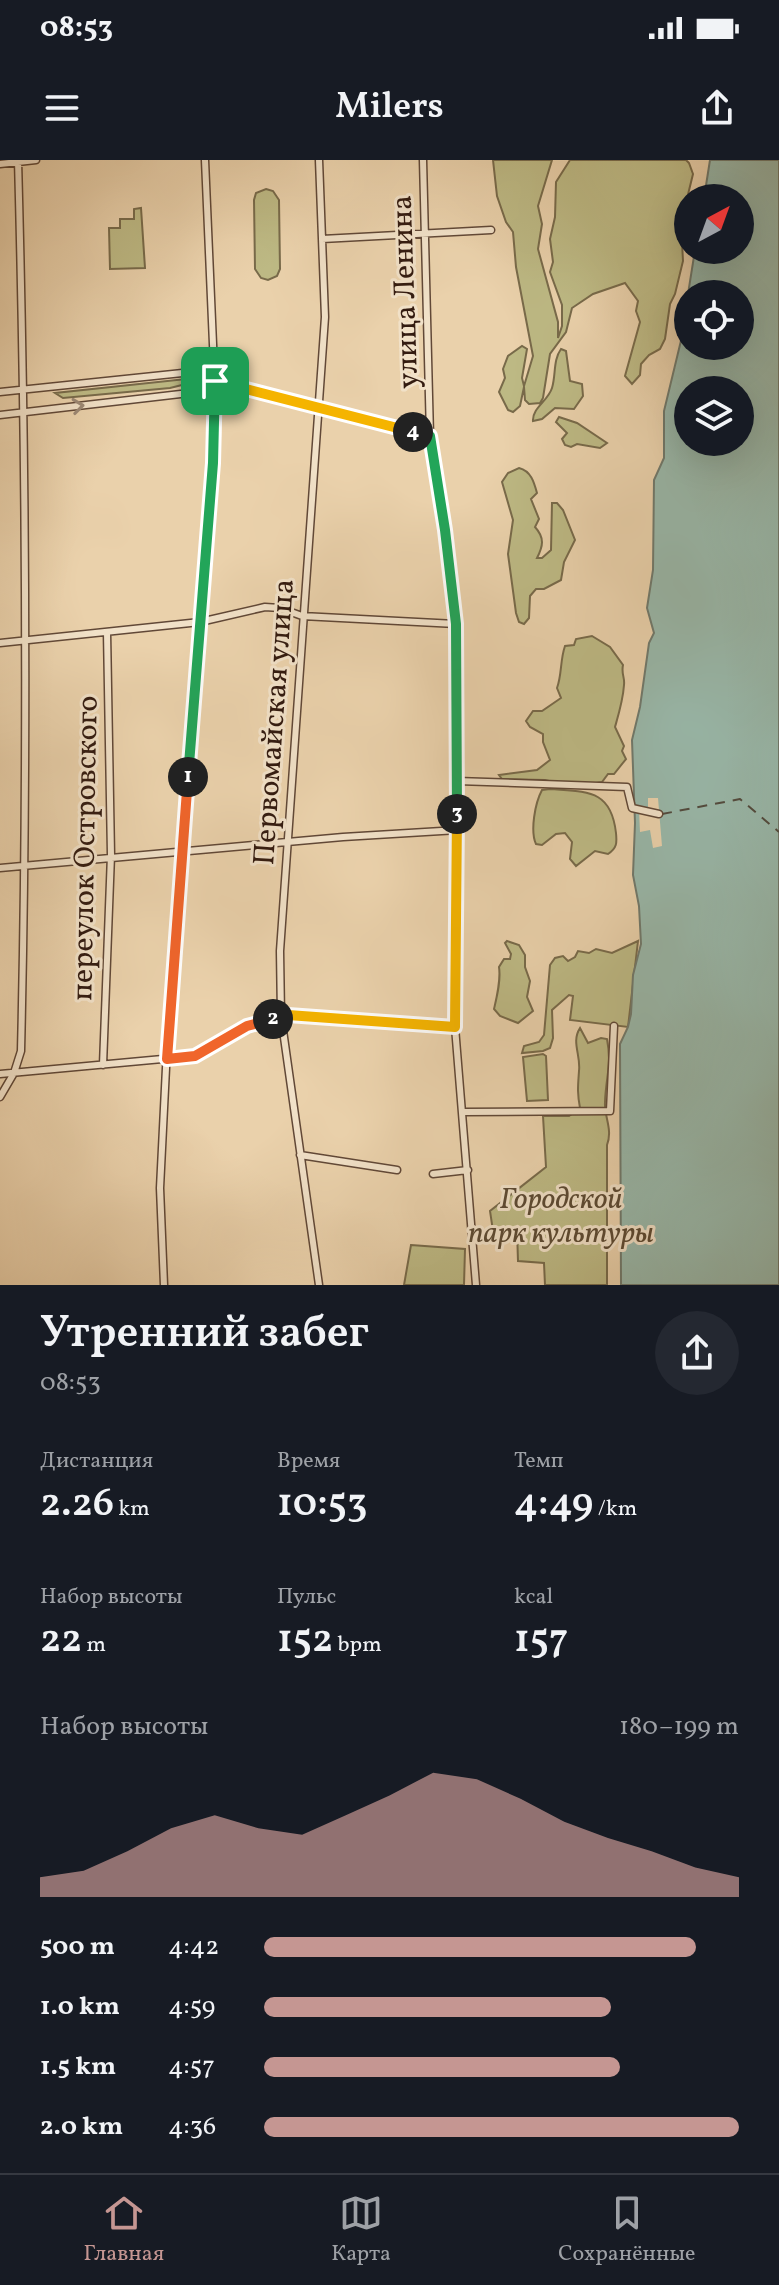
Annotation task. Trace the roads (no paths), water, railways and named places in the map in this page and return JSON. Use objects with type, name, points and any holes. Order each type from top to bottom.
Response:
[{"type":"street","points":[[0,164],[36,160]]},
{"type":"street","points":[[164,1285],[160,1188],[167,1059],[213,463],[215,373],[205,160]]},
{"type":"street","name":"Первомайская улица","points":[[319,160],[325,317],[280,951],[281,1016],[319,1285]]},
{"type":"street","name":"улица Ленина","points":[[423,160],[430,436],[456,624],[458,830],[455,1027],[476,1285]]},
{"type":"street","points":[[0,1097],[14,1073],[21,1051],[25,865],[25,412],[18,161]]},
{"type":"street","points":[[322,239],[491,230]]},
{"type":"street","points":[[0,392],[192,372],[215,373]]},
{"type":"street","points":[[215,381],[430,436]]},
{"type":"street","points":[[0,415],[215,390]]},
{"type":"street","points":[[0,643],[200,622],[265,607],[280,608],[302,616],[456,624]]},
{"type":"street","name":"переулок Островского","points":[[103,1065],[111,857],[107,632]]},
{"type":"street","points":[[457,781],[627,787],[632,808],[659,814]]},
{"type":"street","points":[[0,868],[458,830]]},
{"type":"street","points":[[0,1074],[195,1056],[247,1026],[281,1016],[455,1027]]},
{"type":"street","points":[[464,1112],[610,1111],[614,1026]]},
{"type":"street","points":[[300,1155],[397,1170]]},
{"type":"street","points":[[433,1174],[468,1170]]},
{"type":"park label","name":"Городской парк культуры","points":[[561,1215]]}]
